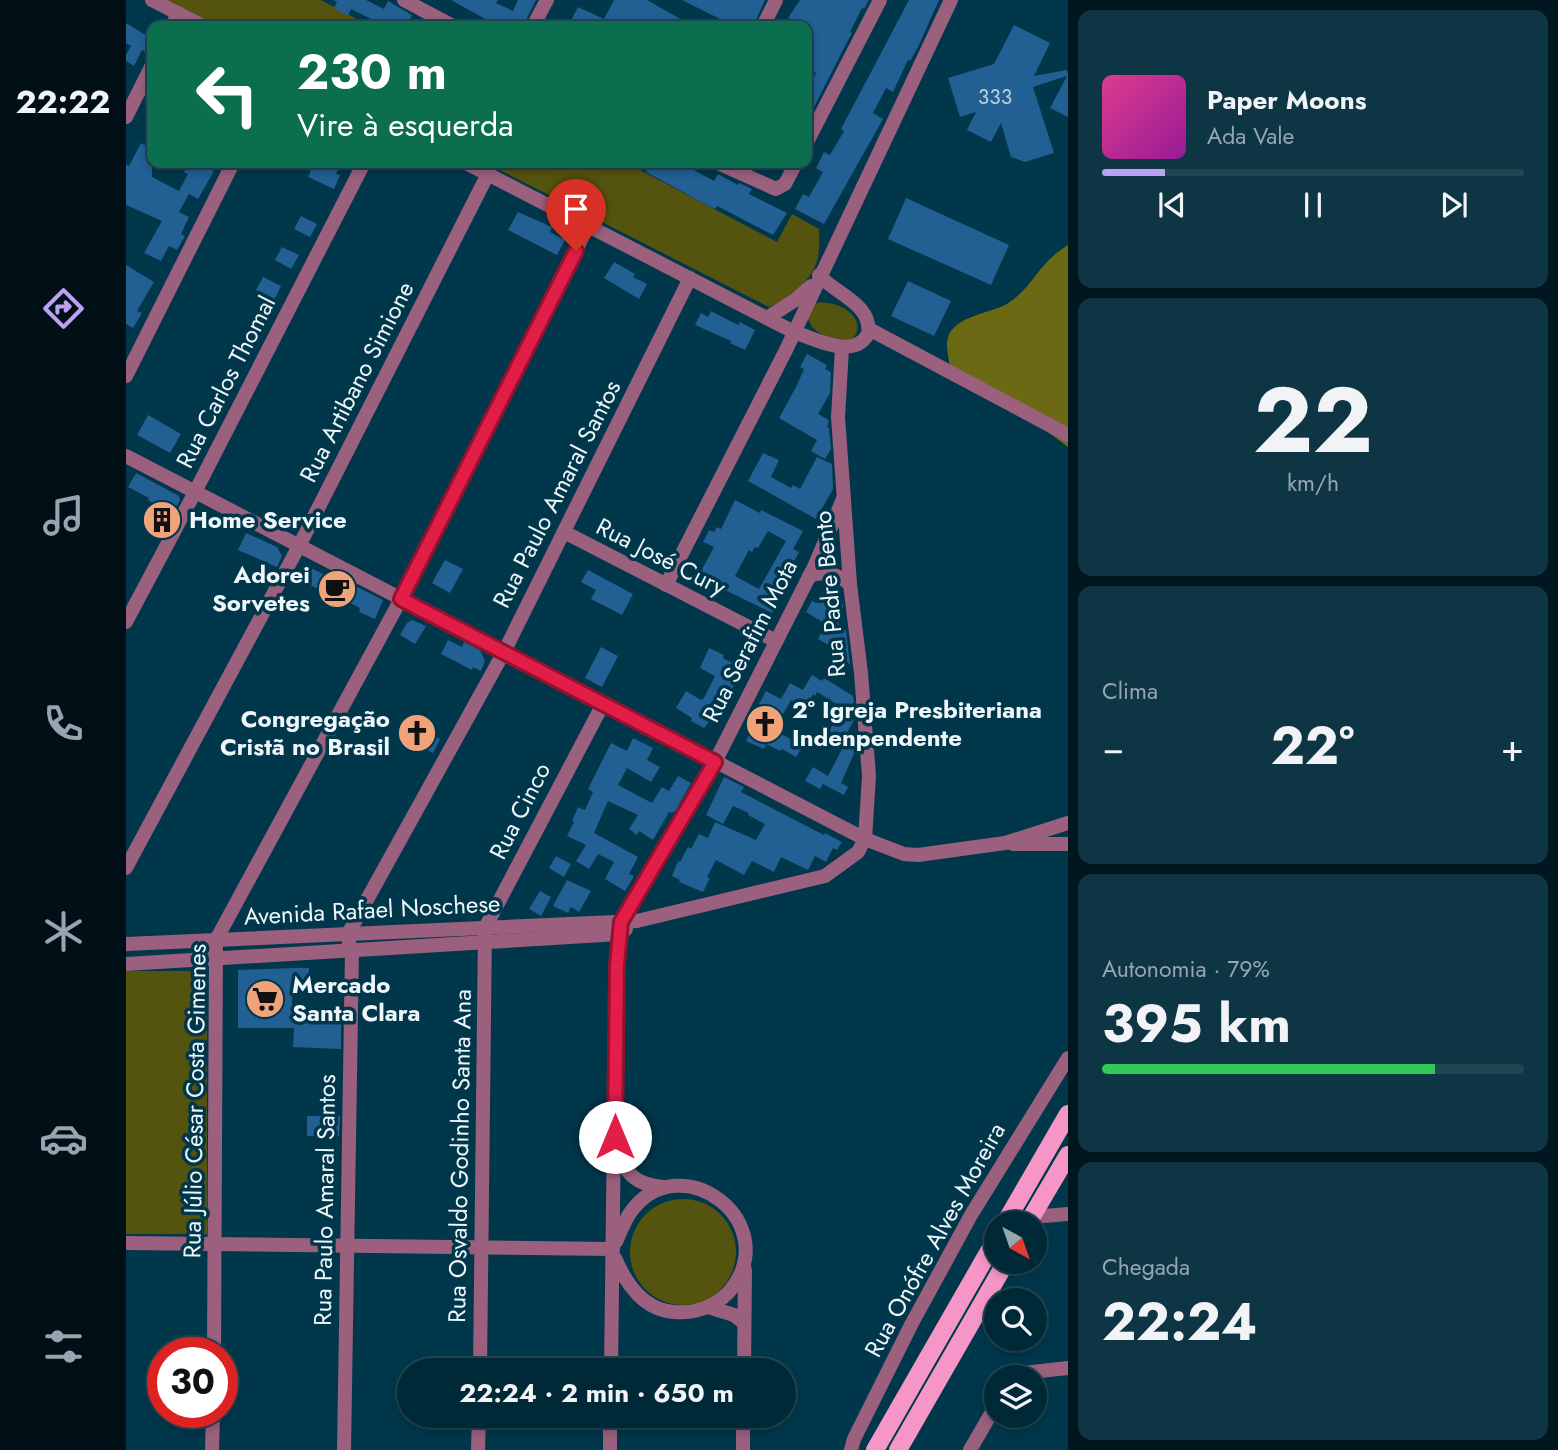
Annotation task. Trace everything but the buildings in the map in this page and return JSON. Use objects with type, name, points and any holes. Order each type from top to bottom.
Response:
[{"type":"main road","points":[[1012,1211],[1068,1114]]},
{"type":"main road","points":[[1035,1211],[1068,1155]]},
{"type":"main road","points":[[875,1450],[984,1260]]},
{"type":"main road","points":[[898,1450],[999,1274]]},
{"type":"street","points":[[152,0],[175,20]]},
{"type":"street","points":[[404,0],[444,21]]},
{"type":"street","points":[[536,21],[547,0]]},
{"type":"street","points":[[766,21],[776,0]]},
{"type":"street","points":[[812,132],[880,0]]},
{"type":"street","points":[[666,584],[794,332],[951,0]]},
{"type":"street","points":[[126,117],[147,75]]},
{"type":"street","points":[[126,376],[230,168]]},
{"type":"street","name":"Rua Carlos Thomal","points":[[126,622],[360,168]]},
{"type":"street","points":[[477,168],[794,332],[842,348],[865,340],[869,329],[866,315],[850,300],[818,278]]},
{"type":"street","points":[[729,168],[776,189],[785,184],[793,168]]},
{"type":"street","name":"Rua Artibano Simione","points":[[126,868],[299,546],[488,174]]},
{"type":"street","name":"Rua Júlio César Costa Gimenes","points":[[214,1337],[216,940],[401,599],[588,226]]},
{"type":"street","name":"Rua Paulo Amaral Santos","points":[[344,1450],[351,951],[348,934],[503,652],[690,278]]},
{"type":"street","points":[[767,318],[796,299],[818,278]]},
{"type":"street","points":[[869,329],[1068,435]]},
{"type":"street","name":"Rua Padre Bento","points":[[842,348],[838,416],[850,584],[861,673],[869,776],[865,839]]},
{"type":"street","points":[[126,456],[865,839],[913,855],[1005,843],[1068,823]]},
{"type":"street","name":"Rua Serafim Mota","points":[[611,1358],[617,965],[620,928],[715,762],[809,576],[844,498]]},
{"type":"street","name":"Rua José Cury","points":[[564,532],[776,641]]},
{"type":"street","points":[[809,576],[831,574],[850,584]]},
{"type":"street","name":"Rua Cinco","points":[[485,935],[603,704]]},
{"type":"street","points":[[620,928],[637,921],[825,876],[858,852],[865,839]]},
{"type":"street","points":[[1005,843],[1068,844]]},
{"type":"street","name":"Avenida Rafael Noschese","points":[[126,944],[348,934],[485,935],[620,928]]},
{"type":"street","name":"Avenida Rafael Noschese","points":[[126,964],[351,951],[485,935]]},
{"type":"street","name":"Rua Osvaldo Godinho Santa Ana","points":[[480,1358],[485,935]]},
{"type":"street","name":"Rua Onófre Alves Moreira","points":[[851,1450],[854,1438],[911,1325],[971,1215],[1068,1058]]},
{"type":"street","points":[[615,1137],[623,1165],[632,1177],[650,1186],[702,1190],[725,1203],[737,1217],[744,1233],[746,1251],[744,1358]]},
{"type":"street","points":[[676,1186],[658,1191],[642,1200],[630,1213],[613,1250],[628,1283],[639,1297],[654,1307],[672,1312],[691,1312],[708,1307],[723,1298],[735,1284],[743,1268],[746,1251]]},
{"type":"street","points":[[1047,1217],[1068,1214]]},
{"type":"street","points":[[126,1243],[613,1250]]},
{"type":"street","points":[[708,1307],[734,1315],[744,1323]]},
{"type":"street","points":[[1047,1371],[1068,1368]]},
{"type":"street","points":[[970,1450],[984,1426]]},
{"type":"street","points":[[212,1450],[213,1428]]},
{"type":"street","points":[[478,1450],[479,1428]]},
{"type":"street","points":[[610,1428],[610,1450]]},
{"type":"street","points":[[743,1428],[743,1450]]},
{"type":"shaded area","points":[[167,0],[321,0],[361,21],[208,21]]},
{"type":"shaded area","points":[[496,168],[636,168],[777,242],[792,214],[819,229],[818,257],[806,281],[769,307]]},
{"type":"shaded area","points":[[1068,245],[1068,447],[1029,418],[950,368],[947,344],[951,331],[957,325],[1014,299],[1051,258]]},
{"type":"shaded area","points":[[821,302],[850,312],[858,329],[855,336],[848,341],[837,341],[815,329],[807,315],[814,304]]},
{"type":"shaded area","points":[[126,971],[207,971],[207,1234],[126,1234]]},
{"type":"shaded area","points":[[683,1199],[703,1203],[721,1214],[732,1232],[736,1252],[732,1272],[721,1290],[703,1301],[683,1305],[663,1301],[645,1290],[634,1272],[630,1252],[634,1232],[645,1214],[663,1203]]},
{"type":"place","name":"Home Service","points":[[162,520]]},
{"type":"place","name":"Adorei Sorvetes","points":[[337,589]]},
{"type":"place","name":"2° Igreja Presbiteriana Indenpendente","points":[[765,724]]},
{"type":"place","name":"Congregação Cristã no Brasil","points":[[417,733]]},
{"type":"place","name":"Mercado Santa Clara","points":[[265,999]]},
{"type":"route","points":[[576,251],[401,599],[715,762],[621,922],[617,965],[615,1137]]}]
